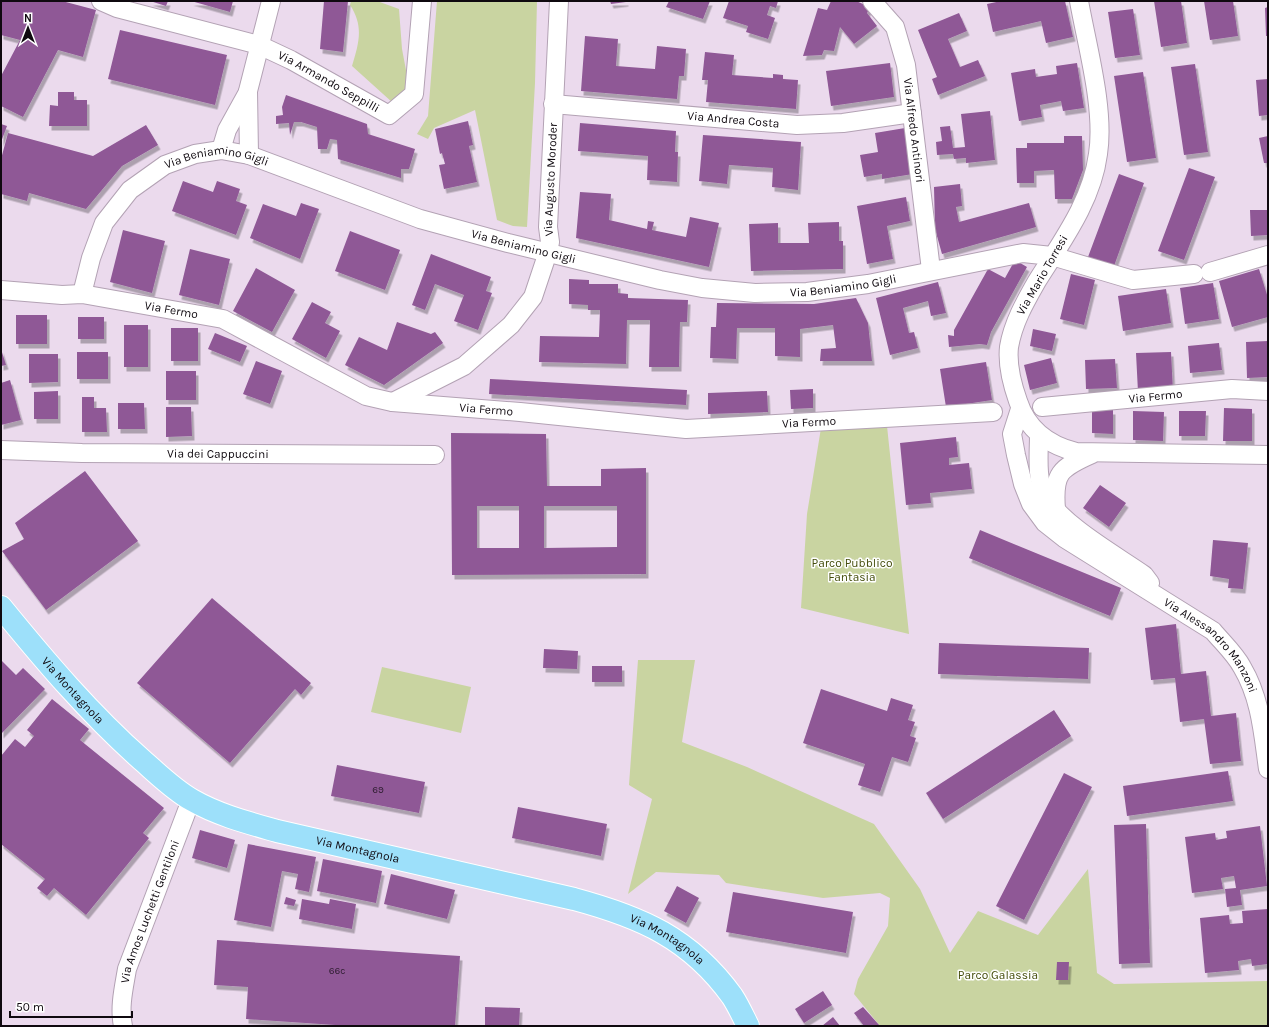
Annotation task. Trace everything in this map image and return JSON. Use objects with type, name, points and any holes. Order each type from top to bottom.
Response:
[{"type":"main road","name":"Via Montagnola","points":[[1,607],[62,680],[118,739],[170,785],[191,800],[258,826],[574,899],[615,910],[662,931],[705,964],[732,997],[748,1026]]},
{"type":"street","points":[[101,1],[117,8],[258,45]]},
{"type":"street","points":[[249,155],[248,91],[258,45],[271,1]]},
{"type":"street","name":"Via Armando Seppilli","points":[[258,45],[291,60],[389,115],[416,101],[414,94],[422,1]]},
{"type":"street","name":"Via Augusto Moroder","points":[[392,402],[464,366],[511,325],[533,297],[548,252],[553,104],[559,1]]},
{"type":"street","name":"Via Alfredo Antinori","points":[[872,1],[895,27],[906,65],[931,270]]},
{"type":"street","name":"Via Mario Torresi","points":[[1079,1],[1100,122],[1098,154],[1087,197],[1023,304],[1012,334],[1009,349],[1011,380],[1020,409],[1039,435],[1059,448],[1076,452],[1093,454],[1268,455]]},
{"type":"street","points":[[221,150],[226,130],[248,91]]},
{"type":"street","name":"Via Andrea Costa","points":[[553,104],[797,125],[843,123],[912,113]]},
{"type":"street","name":"Via Beniamino Gigli","points":[[82,294],[91,258],[104,223],[130,190],[165,165],[195,154],[221,150],[249,155],[420,219],[660,280],[702,288],[755,293],[807,292],[868,284],[931,270],[1023,253],[1052,256],[1133,280],[1202,273],[1268,255]]},
{"type":"street","name":"Via Fermo","points":[[1,290],[62,295],[82,294],[223,319],[366,396],[392,402],[520,412],[686,430],[993,412]]},
{"type":"street","name":"Via Fermo","points":[[1042,407],[1232,389],[1268,391]]},
{"type":"street","name":"Via Alessandro Manzoni","points":[[1020,409],[1012,434],[1023,484],[1031,504],[1045,523],[1064,538],[1145,590],[1159,597],[1213,631],[1242,666],[1252,685],[1260,709],[1268,769]]},
{"type":"street","name":"Via Alessandro Manzoni","points":[[1023,484],[1022,460],[1024,450],[1027,442],[1039,435]]},
{"type":"street","name":"Via Alessandro Manzoni","points":[[1039,435],[1039,473],[1044,495],[1071,524],[1144,575],[1159,597]]},
{"type":"street","name":"Via dei Cappuccini","points":[[1,450],[82,453],[435,455]]},
{"type":"street","points":[[1056,509],[1056,481],[1060,473],[1075,461],[1093,454]]},
{"type":"street","name":"Via Amos Luchetti Gentiloni","points":[[123,1026],[122,995],[127,969],[191,800]]},
{"type":"green space","points":[[351,1],[377,1],[399,9],[402,49],[409,86],[393,103],[352,66],[357,50],[359,27],[350,5]]},
{"type":"green space","points":[[437,1],[537,1],[535,83],[527,227],[513,226],[497,220],[475,110],[434,128],[428,139],[417,134],[428,116]]},
{"type":"green space","name":"Parco Pubblico Fantasia","points":[[887,426],[909,634],[801,608],[807,514],[821,428]]},
{"type":"green space","name":"Parco Galassia","points":[[638,660],[695,660],[682,742],[747,767],[874,824],[920,889],[950,953],[978,911],[1038,935],[1088,869],[1097,973],[1114,984],[1268,981],[1268,1026],[880,1026],[854,994],[858,979],[888,926],[890,898],[880,893],[823,898],[726,883],[719,875],[656,872],[628,894],[652,799],[629,785]]},
{"type":"green space","points":[[382,667],[471,687],[461,733],[371,712]]},
{"type":"building","points":[[1,1],[62,1],[96,10],[83,57],[58,50],[23,117],[1,106],[1,76],[20,40],[1,35]]},
{"type":"building","points":[[150,1],[168,1],[166,6]]},
{"type":"building","points":[[191,1],[233,1],[230,12]]},
{"type":"building","points":[[324,1],[348,1],[343,52],[320,49]]},
{"type":"building","points":[[610,1],[626,1],[626,2],[611,4]]},
{"type":"building","points":[[669,1],[710,1],[703,19],[666,7]]},
{"type":"building","points":[[729,1],[778,1],[776,8],[770,6],[767,15],[775,18],[768,39],[746,32],[748,26],[723,18]]},
{"type":"building","points":[[831,1],[856,1],[870,7],[867,13],[877,26],[854,44],[840,27],[834,51],[824,50],[822,55],[803,56],[818,8],[827,10]]},
{"type":"building","points":[[1001,1],[1065,1],[1073,37],[1046,43],[1041,21],[993,32],[987,4]]},
{"type":"building","points":[[1154,1],[1181,1],[1187,43],[1161,47]]},
{"type":"building","points":[[1204,1],[1233,1],[1238,36],[1210,40]]},
{"type":"building","points":[[1268,7],[1268,36],[1266,36],[1265,8]]},
{"type":"building","points":[[1133,9],[1140,55],[1115,58],[1108,12]]},
{"type":"building","points":[[959,13],[967,31],[948,39],[960,67],[978,60],[985,76],[938,95],[932,79],[937,77],[918,30]]},
{"type":"building","points":[[120,30],[227,55],[215,105],[108,79]]},
{"type":"building","points":[[585,36],[618,39],[616,66],[655,69],[657,46],[686,49],[684,76],[679,76],[677,99],[581,91]]},
{"type":"building","points":[[705,52],[734,55],[732,75],[773,78],[773,74],[783,75],[783,79],[798,80],[796,109],[706,102],[708,80],[702,80]]},
{"type":"building","points":[[890,63],[894,97],[831,106],[826,71]]},
{"type":"building","points":[[1077,63],[1084,108],[1063,111],[1061,101],[1040,105],[1042,117],[1019,121],[1011,73],[1035,69],[1036,77],[1057,74],[1056,66]]},
{"type":"building","points":[[1195,64],[1208,152],[1184,155],[1171,67]]},
{"type":"building","points":[[1143,72],[1156,158],[1127,162],[1114,76]]},
{"type":"building","points":[[1268,79],[1268,115],[1259,116],[1256,80]]},
{"type":"building","points":[[58,92],[74,92],[74,100],[87,100],[87,126],[49,126],[50,105],[58,106]]},
{"type":"building","points":[[286,95],[367,124],[368,134],[415,149],[409,169],[401,169],[401,178],[338,159],[337,140],[330,139],[327,149],[318,149],[317,127],[301,122],[294,122],[290,135],[289,123],[276,124],[276,116],[283,115],[282,107]]},
{"type":"building","points":[[990,111],[995,160],[966,163],[966,158],[954,159],[953,154],[937,155],[936,142],[942,141],[940,127],[950,126],[953,148],[965,147],[961,114]]},
{"type":"building","points":[[468,121],[473,145],[469,146],[477,182],[444,189],[439,165],[445,164],[442,153],[440,154],[435,129]]},
{"type":"building","points":[[580,123],[676,131],[675,152],[678,152],[677,182],[647,180],[648,156],[578,151]]},
{"type":"building","points":[[1,124],[7,126],[1,142]]},
{"type":"building","points":[[146,125],[158,145],[122,166],[86,209],[29,193],[27,201],[1,194],[1,159],[8,133],[93,156]]},
{"type":"building","points":[[905,128],[913,174],[882,179],[882,174],[864,177],[860,155],[878,152],[875,133]]},
{"type":"building","points":[[703,135],[801,142],[798,190],[772,187],[773,168],[729,165],[727,184],[699,181]]},
{"type":"building","points":[[1064,136],[1082,136],[1083,170],[1072,199],[1055,199],[1054,170],[1034,171],[1034,183],[1017,183],[1016,148],[1027,148],[1027,143],[1064,143]]},
{"type":"building","points":[[1268,136],[1268,163],[1264,163],[1259,138]]},
{"type":"building","points":[[1189,168],[1215,177],[1184,260],[1158,251]]},
{"type":"building","points":[[1119,174],[1144,183],[1114,266],[1088,257]]},
{"type":"building","points":[[183,181],[213,192],[217,181],[240,189],[236,201],[247,205],[236,235],[172,211]]},
{"type":"building","points":[[960,184],[962,206],[956,207],[959,222],[1029,203],[1036,227],[942,254],[935,229],[934,187]]},
{"type":"building","points":[[580,192],[611,194],[609,220],[647,229],[648,221],[654,222],[652,230],[686,237],[690,217],[719,223],[709,267],[576,238]]},
{"type":"building","points":[[906,197],[910,221],[887,226],[893,259],[867,264],[857,206]]},
{"type":"building","points":[[301,203],[319,209],[300,259],[250,238],[263,204],[296,216]]},
{"type":"building","points":[[1250,210],[1268,210],[1268,235],[1251,236]]},
{"type":"building","points":[[839,222],[839,241],[843,241],[843,269],[751,271],[749,224],[778,223],[778,243],[809,243],[808,223]]},
{"type":"building","points":[[123,230],[165,241],[152,293],[110,282]]},
{"type":"building","points":[[350,231],[400,250],[385,290],[335,271]]},
{"type":"building","points":[[190,249],[230,259],[219,305],[179,295]]},
{"type":"building","points":[[431,254],[491,277],[486,291],[492,293],[478,330],[454,321],[464,295],[435,284],[425,310],[412,305]]},
{"type":"building","points":[[1015,260],[1027,267],[991,332],[987,345],[980,344],[949,347],[948,335],[954,336],[954,330],[988,269],[1005,278]]},
{"type":"building","points":[[256,268],[295,290],[272,332],[233,311]]},
{"type":"building","points":[[1259,269],[1268,298],[1268,317],[1232,327],[1219,281]]},
{"type":"building","points":[[1071,274],[1095,280],[1084,325],[1060,319]]},
{"type":"building","points":[[569,279],[589,280],[589,284],[618,284],[618,293],[628,294],[628,298],[688,300],[687,322],[680,322],[679,367],[649,367],[650,320],[627,320],[626,364],[539,362],[540,336],[599,337],[600,310],[588,310],[588,305],[569,304]]},
{"type":"building","points":[[938,282],[946,313],[931,316],[928,301],[903,308],[909,333],[914,332],[918,348],[890,355],[876,298]]},
{"type":"building","points":[[1213,283],[1219,319],[1185,324],[1180,288]]},
{"type":"building","points":[[1166,289],[1171,323],[1123,331],[1118,296]]},
{"type":"building","points":[[856,298],[868,323],[872,361],[820,361],[821,349],[836,348],[833,325],[800,329],[800,357],[775,356],[775,328],[737,328],[736,359],[710,358],[711,327],[716,327],[717,303],[814,304]]},
{"type":"building","points":[[312,302],[331,312],[325,323],[340,331],[326,358],[292,339]]},
{"type":"building","points":[[16,315],[47,315],[47,344],[16,344]]},
{"type":"building","points":[[78,317],[104,317],[104,339],[78,339]]},
{"type":"building","points":[[397,322],[431,334],[435,332],[443,343],[384,385],[345,365],[359,337],[387,350]]},
{"type":"building","points":[[124,325],[148,325],[148,367],[124,367]]},
{"type":"building","points":[[171,328],[198,328],[198,361],[171,361]]},
{"type":"building","points":[[1033,329],[1056,334],[1052,351],[1030,346]]},
{"type":"building","points":[[215,333],[247,346],[240,362],[208,349]]},
{"type":"building","points":[[1268,341],[1268,377],[1247,378],[1246,342]]},
{"type":"building","points":[[1219,343],[1222,370],[1190,373],[1188,346]]},
{"type":"building","points":[[1,349],[6,365],[1,366]]},
{"type":"building","points":[[77,352],[108,352],[108,379],[77,379]]},
{"type":"building","points":[[1171,352],[1173,391],[1138,392],[1136,353]]},
{"type":"building","points":[[29,354],[58,354],[58,382],[29,383]]},
{"type":"building","points":[[1051,358],[1057,383],[1030,390],[1024,365]]},
{"type":"building","points":[[1115,359],[1117,388],[1086,389],[1085,360]]},
{"type":"building","points":[[256,361],[282,371],[270,404],[243,394]]},
{"type":"building","points":[[986,362],[992,400],[946,407],[940,369]]},
{"type":"building","points":[[166,371],[196,371],[196,400],[166,400]]},
{"type":"building","points":[[490,379],[687,390],[686,405],[489,394]]},
{"type":"building","points":[[10,380],[21,420],[1,425],[1,383]]},
{"type":"building","points":[[813,389],[813,408],[791,409],[790,390]]},
{"type":"building","points":[[58,391],[58,419],[34,419],[34,392]]},
{"type":"building","points":[[767,391],[768,412],[708,414],[708,393]]},
{"type":"building","points":[[82,397],[94,397],[94,408],[106,408],[107,432],[82,432]]},
{"type":"building","points":[[118,403],[144,403],[145,429],[118,429]]},
{"type":"building","points":[[166,407],[191,407],[192,436],[166,437]]},
{"type":"building","points":[[1224,408],[1252,409],[1252,441],[1223,441]]},
{"type":"building","points":[[1092,410],[1113,410],[1113,434],[1092,433]]},
{"type":"building","points":[[1133,411],[1164,412],[1163,441],[1133,440]]},
{"type":"building","points":[[1179,411],[1206,411],[1205,436],[1179,436]]},
{"type":"building","points":[[451,433],[546,434],[547,486],[601,486],[601,469],[646,468],[646,574],[452,575]],"holes":[[[477,506],[519,506],[519,548],[477,548]],[[544,506],[617,506],[617,547],[544,548]]]},
{"type":"building","points":[[956,437],[958,457],[949,458],[949,465],[969,463],[972,489],[930,493],[931,503],[906,505],[900,443]]},
{"type":"building","points":[[85,471],[138,541],[46,610],[2,551],[24,539],[15,523]]},
{"type":"building","points":[[1100,485],[1126,503],[1109,527],[1083,508]]},
{"type":"building","points":[[980,530],[1121,588],[1110,616],[969,558]]},
{"type":"building","points":[[1213,540],[1248,543],[1243,589],[1228,588],[1229,579],[1210,576]]},
{"type":"building","points":[[212,598],[311,683],[301,695],[295,689],[230,763],[137,683]]},
{"type":"building","points":[[1176,624],[1181,674],[1206,671],[1211,716],[1236,713],[1241,761],[1210,764],[1204,719],[1180,722],[1175,678],[1151,680],[1145,628]]},
{"type":"building","points":[[939,643],[1089,648],[1088,679],[938,674]]},
{"type":"building","points":[[544,649],[578,651],[577,669],[543,668]]},
{"type":"building","points":[[1,660],[16,675],[23,668],[45,689],[1,734]]},
{"type":"building","points":[[592,666],[622,666],[622,682],[592,682]]},
{"type":"building","points":[[821,689],[887,711],[891,698],[913,705],[908,720],[915,722],[910,736],[916,738],[908,762],[892,757],[880,792],[858,785],[865,764],[803,743]]},
{"type":"building","points":[[52,699],[89,729],[80,740],[164,808],[143,833],[149,838],[86,915],[54,888],[47,896],[37,888],[45,879],[1,844],[1,756],[15,739],[25,747],[34,736],[27,730]]},
{"type":"building","points":[[1054,710],[1071,736],[943,819],[926,793]]},
{"type":"building","points":[[337,765],[425,782],[419,813],[331,796]]},
{"type":"building","points":[[1228,771],[1233,801],[1127,816],[1123,786]]},
{"type":"building","points":[[1064,773],[1092,787],[1024,920],[996,906]]},
{"type":"building","points":[[518,807],[607,824],[601,856],[512,838]]},
{"type":"building","points":[[1146,824],[1150,963],[1119,964],[1114,825]]},
{"type":"building","points":[[1260,826],[1267,886],[1240,890],[1242,905],[1227,907],[1225,889],[1236,888],[1234,876],[1221,878],[1223,889],[1192,893],[1185,837],[1215,833],[1216,840],[1227,838],[1226,831]]},
{"type":"building","points":[[200,830],[235,840],[227,868],[192,858]]},
{"type":"building","points":[[248,844],[316,857],[309,892],[295,889],[298,874],[282,871],[271,927],[234,920]]},
{"type":"building","points":[[323,859],[382,871],[376,903],[317,891]]},
{"type":"building","points":[[391,874],[455,890],[447,919],[384,904]]},
{"type":"building","points":[[677,886],[699,898],[686,923],[664,911]]},
{"type":"building","points":[[733,892],[853,912],[846,953],[726,932]]},
{"type":"building","points":[[286,897],[296,900],[294,906],[284,904]]},
{"type":"building","points":[[302,899],[329,904],[330,899],[356,904],[352,929],[299,919]]},
{"type":"building","points":[[1268,909],[1268,964],[1252,966],[1251,959],[1238,961],[1239,970],[1205,973],[1200,918],[1229,915],[1230,924],[1243,923],[1242,911]]},
{"type":"building","points":[[217,940],[460,956],[455,1026],[350,1026],[246,1019],[248,987],[214,985]]},
{"type":"building","points":[[1057,962],[1069,962],[1068,980],[1056,980]]},
{"type":"building","points":[[823,991],[832,1005],[804,1023],[795,1009]]},
{"type":"building","points":[[485,1007],[520,1008],[519,1026],[485,1026]]},
{"type":"building","points":[[863,1007],[880,1026],[864,1026],[854,1013]]},
{"type":"building","points":[[833,1017],[840,1026],[822,1026]]}]
